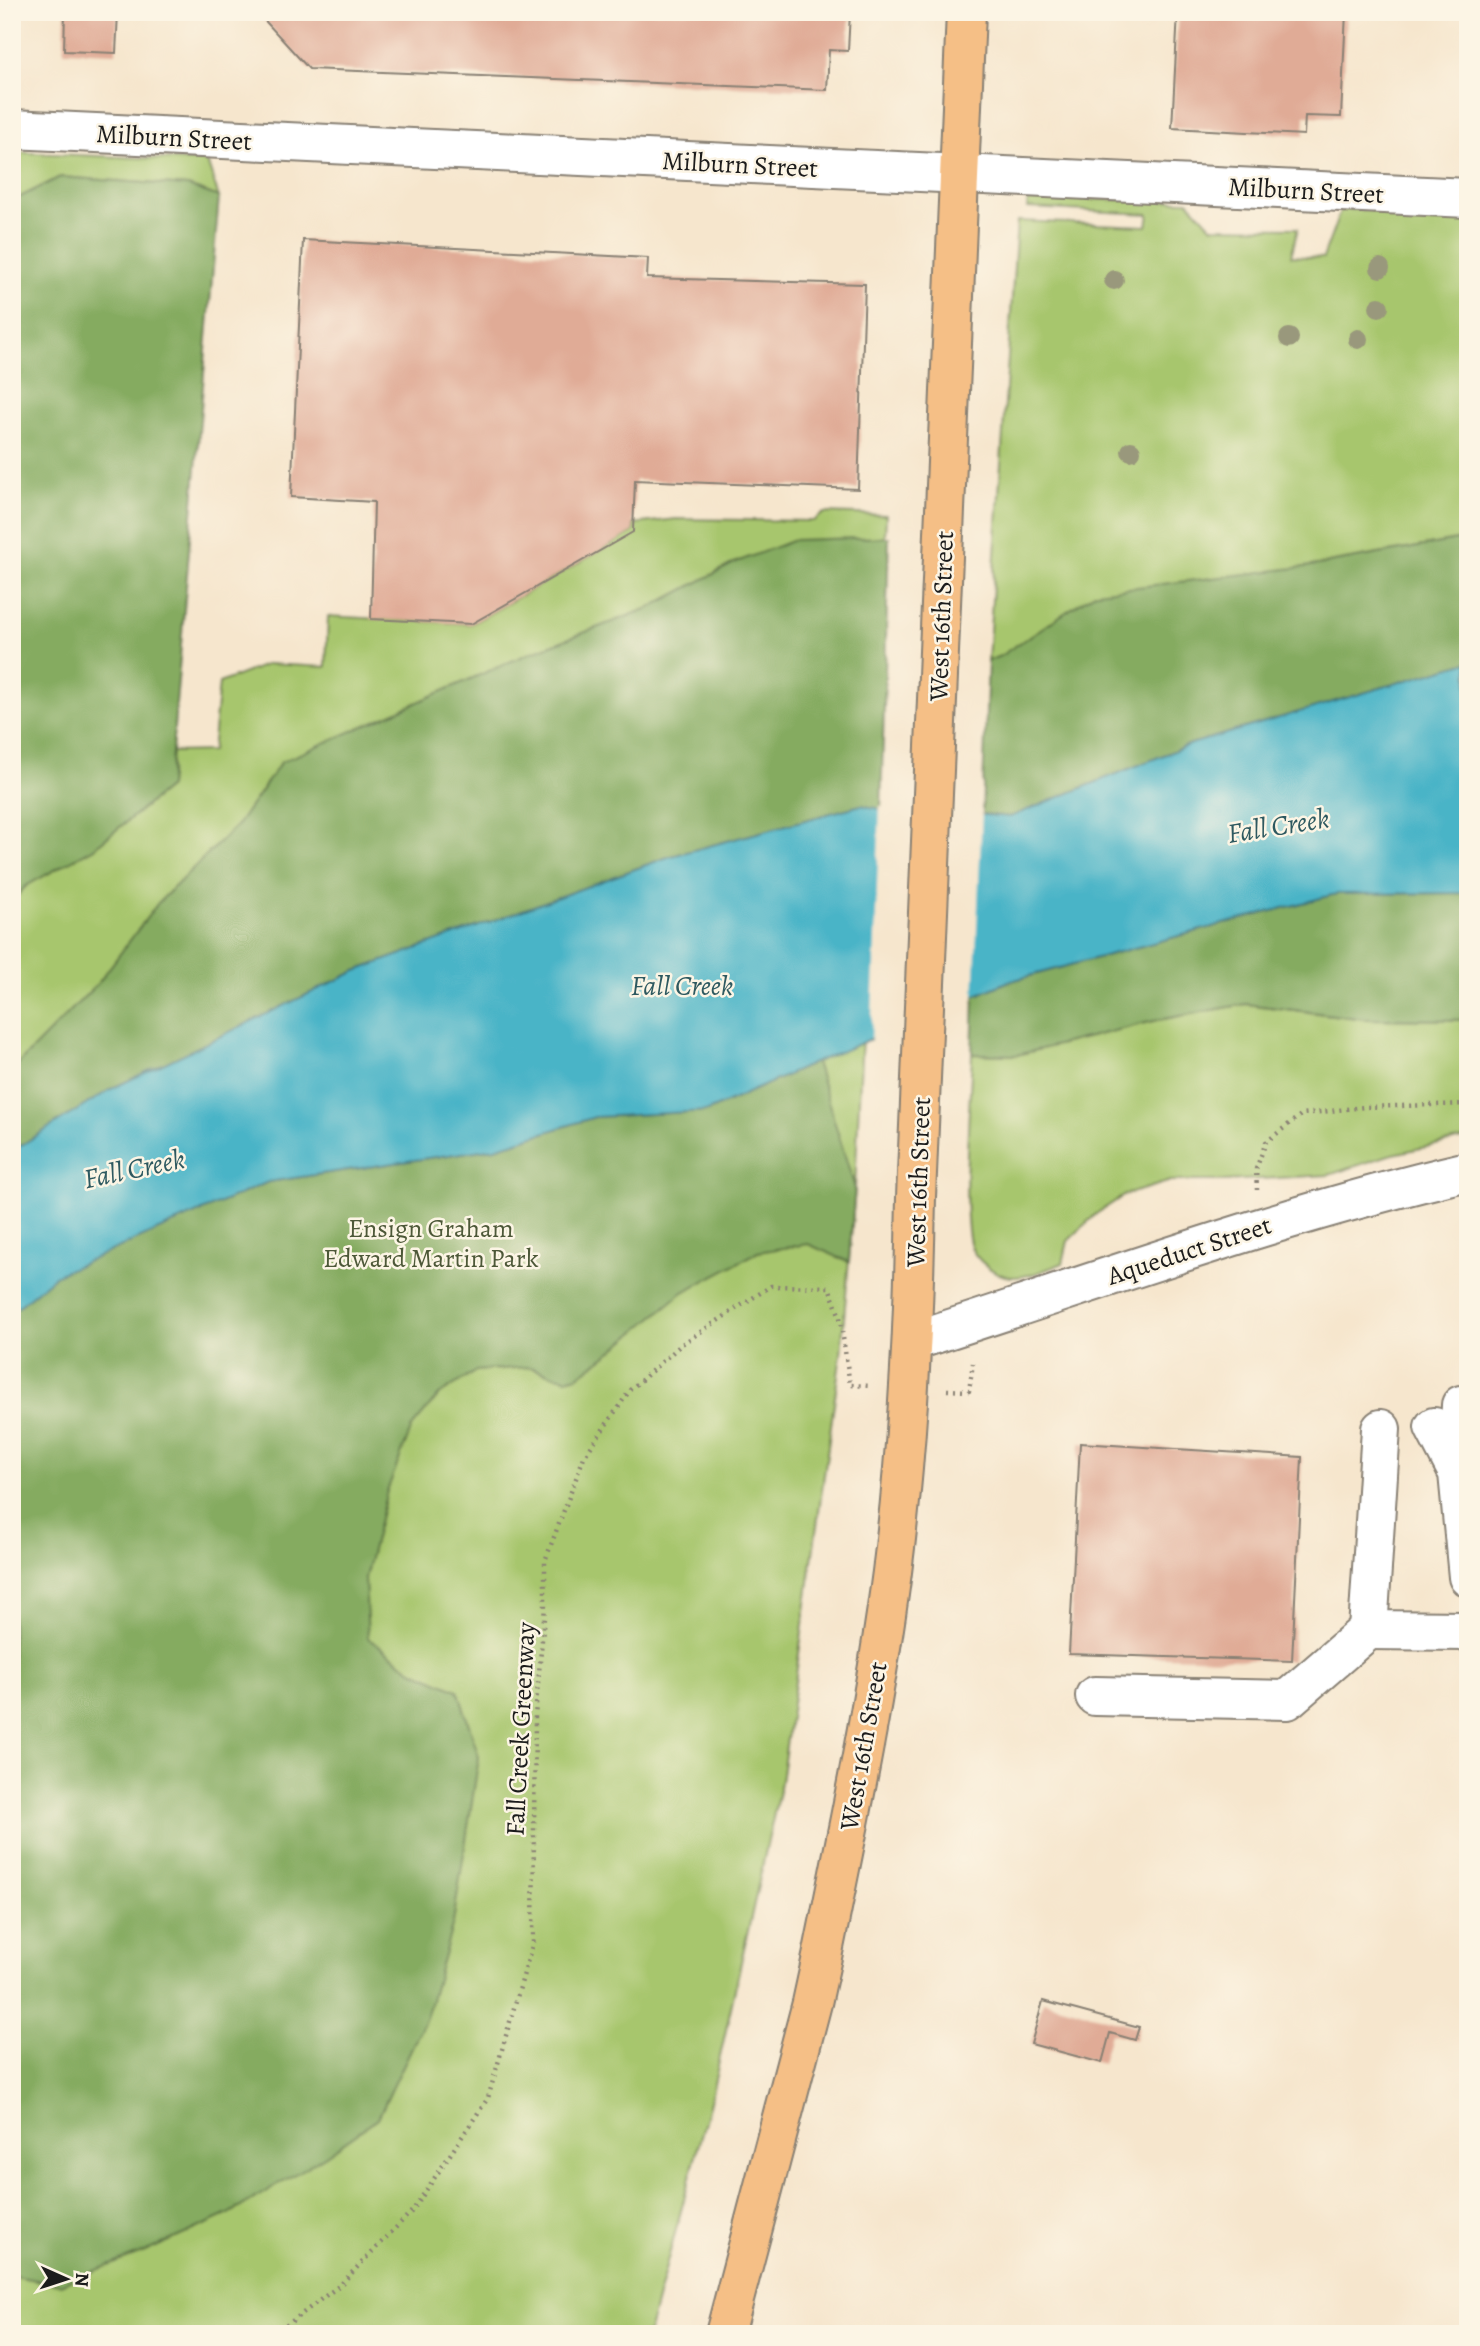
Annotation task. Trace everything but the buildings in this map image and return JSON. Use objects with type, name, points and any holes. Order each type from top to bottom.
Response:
[{"type":"main road","name":"West 16th Street","points":[[725,2334],[813,2003],[868,1728],[892,1571],[913,1341],[916,1197],[966,12]]},
{"type":"street","name":"Milburn Street","points":[[12,129],[1468,198]]},
{"type":"street","name":"Aqueduct Street","points":[[913,1341],[1264,1225],[1468,1171]]},
{"type":"street","points":[[1447,1416],[1458,1473],[1468,1577]]},
{"type":"street","points":[[1368,1630],[1381,1429]]},
{"type":"street","points":[[1096,1696],[1287,1700],[1368,1630],[1468,1631]]},
{"type":"path","points":[[1258,1192],[1256,1168],[1266,1142],[1301,1114],[1365,1107],[1468,1104]]},
{"type":"path","name":"Fall Creek Greenway","points":[[275,2334],[340,2285],[413,2210],[488,2098],[533,1942],[535,1716],[545,1607],[545,1562],[584,1457],[630,1390],[682,1344],[771,1286],[829,1287],[840,1317],[850,1385]]},
{"type":"path","points":[[969,1391],[974,1354]]},
{"type":"green space","points":[[12,152],[207,161],[219,197],[188,186],[61,177],[12,201]]},
{"type":"green space","points":[[60,177],[188,186],[219,197],[169,787],[94,848],[26,886],[12,901],[12,201]]},
{"type":"green space","points":[[1028,198],[1188,201],[1212,227],[1298,228],[1291,256],[1323,258],[1341,209],[1468,215],[1468,538],[1312,566],[988,661],[1017,221],[1147,226],[1149,214],[1027,208]]},
{"type":"green space","name":"Ensign Graham Edward Martin Park","points":[[824,513],[886,515],[855,1188],[841,1354],[781,1782],[710,2102],[648,2334],[12,2334],[12,901],[26,886],[94,848],[169,787],[171,752],[212,751],[219,683],[268,664],[326,667],[328,616],[471,624],[633,532],[634,524],[676,519],[813,521]]},
{"type":"green space","points":[[889,537],[881,810],[861,805],[668,857],[356,971],[113,1088],[12,1151],[12,1070],[98,983],[158,903],[238,824],[281,762],[530,653],[649,608],[734,563],[794,540]]},
{"type":"green space","points":[[1468,538],[1468,662],[1191,744],[1010,817],[982,814],[988,661],[1000,656],[1096,592],[1312,566]]},
{"type":"green space","points":[[1468,893],[1468,1020],[1365,1019],[1246,1004],[1158,1020],[1017,1055],[972,1054],[974,996],[1007,982],[1336,894]]},
{"type":"green space","points":[[1246,1004],[1365,1019],[1468,1020],[1468,1138],[1389,1155],[1329,1175],[1171,1181],[1125,1195],[1096,1214],[1068,1241],[1063,1263],[1031,1275],[1011,1277],[989,1268],[980,1260],[973,1251],[967,1215],[972,1054],[1017,1055],[1158,1020]]},
{"type":"green space","points":[[816,1062],[855,1188],[849,1262],[808,1244],[758,1252],[683,1292],[578,1376],[566,1379],[530,1367],[476,1371],[439,1395],[412,1427],[387,1491],[365,1578],[368,1638],[412,1670],[458,1690],[479,1757],[453,1923],[426,2018],[378,2118],[326,2155],[229,2214],[145,2252],[60,2284],[12,2276],[12,1312],[56,1275],[268,1182],[495,1148],[595,1117],[708,1111]]},
{"type":"water","name":"Fall Creek","points":[[1468,662],[1468,893],[1336,894],[1007,982],[816,1062],[708,1111],[595,1117],[495,1148],[268,1182],[56,1275],[12,1312],[12,1151],[113,1088],[356,971],[668,857],[861,805],[898,811],[1010,817],[1191,744]]},
{"type":"pier","points":[[880,806],[982,810],[974,999],[871,1043]]}]
